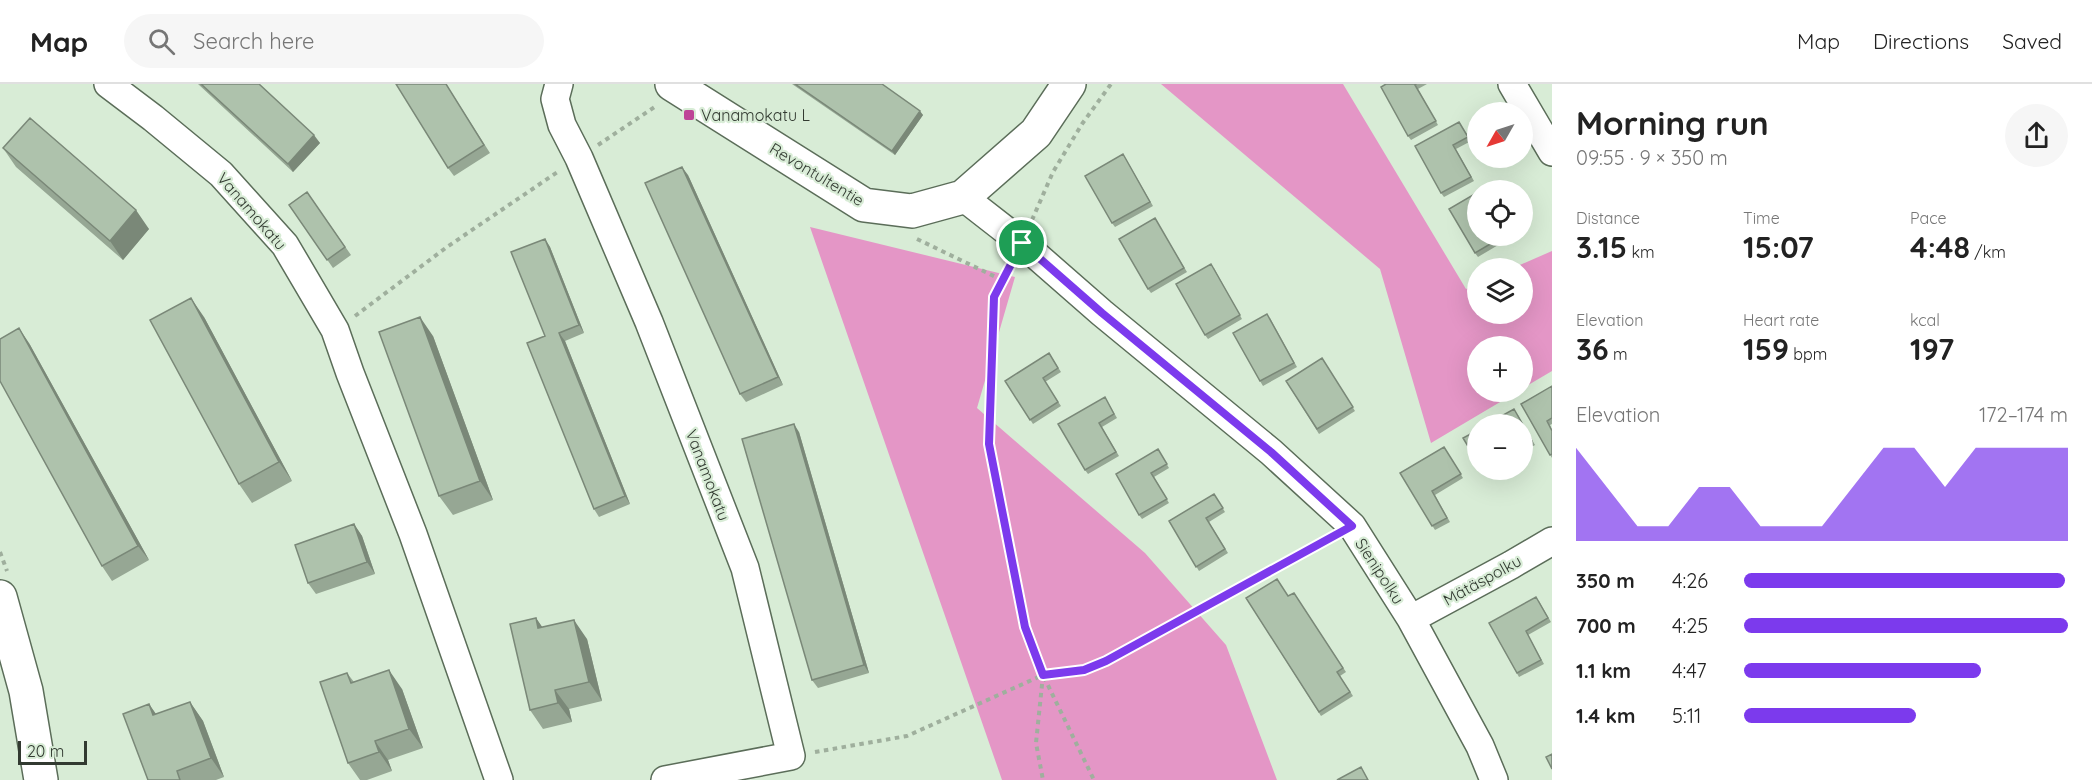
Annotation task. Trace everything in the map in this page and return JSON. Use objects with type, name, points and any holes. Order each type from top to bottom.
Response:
[{"type":"street","name":"Vanamokatu","points":[[108,84],[221,174],[285,245],[335,330],[414,534],[499,780]]},
{"type":"street","name":"Vanamokatu","points":[[559,84],[555,99],[562,125],[579,158],[649,322],[745,568],[791,756]]},
{"type":"street","name":"Revontultentie","points":[[664,95],[864,205],[912,212],[963,197],[1036,133],[1069,84]]},
{"type":"street","points":[[1512,84],[1552,152]]},
{"type":"street","name":"Sienipolku","points":[[963,197],[1022,243],[1102,313],[1271,452],[1352,526],[1411,619],[1480,746],[1494,780]]},
{"type":"street","name":"Mätäspolku","points":[[1411,619],[1552,541]]},
{"type":"street","points":[[0,597],[26,691],[41,780]]},
{"type":"street","points":[[665,780],[791,756]]},
{"type":"path","points":[[1094,780],[1043,675],[1025,627],[989,444],[994,297],[1022,243],[1053,172],[1082,124],[1111,84]]},
{"type":"path","points":[[335,330],[447,247],[579,158],[664,95]]},
{"type":"path","points":[[791,756],[907,736],[1043,675],[1084,670],[1106,661],[1352,526]]},
{"type":"path","points":[[1043,675],[1036,743],[1043,780]]},
{"type":"shaded area","points":[[1161,84],[1343,84],[1467,289],[1467,324],[1533,324],[1533,259],[1552,251],[1552,371],[1533,382],[1533,336],[1467,336],[1467,402],[1500,402],[1480,414],[1467,414],[1467,422],[1431,443],[1380,269]]},
{"type":"shaded area","points":[[810,227],[1015,277],[977,408],[1145,553],[1226,645],[1277,780],[1002,780]]},
{"type":"building","points":[[201,84],[259,84],[314,135],[288,164]]},
{"type":"building","points":[[396,84],[446,84],[484,145],[448,168]]},
{"type":"building","points":[[795,84],[882,84],[920,111],[892,151]]},
{"type":"building","points":[[1386,84],[1416,84],[1436,121],[1408,136],[1381,87]]},
{"type":"building","points":[[30,118],[136,210],[110,241],[3,148]]},
{"type":"building","points":[[1459,122],[1467,138],[1453,145],[1471,177],[1441,193],[1415,146]]},
{"type":"building","points":[[1123,154],[1150,202],[1112,223],[1085,176]]},
{"type":"building","points":[[682,167],[778,377],[740,394],[645,183]]},
{"type":"building","points":[[307,192],[345,247],[327,260],[289,205]]},
{"type":"building","points":[[1467,198],[1467,239],[1449,209]]},
{"type":"building","points":[[1155,218],[1184,268],[1148,289],[1119,239]]},
{"type":"building","points":[[545,239],[579,325],[559,333],[625,496],[594,509],[527,343],[545,336],[511,252]]},
{"type":"building","points":[[1471,246],[1487,246],[1475,253]]},
{"type":"building","points":[[1211,264],[1240,315],[1205,335],[1176,284]]},
{"type":"building","points":[[191,298],[279,462],[239,484],[150,320]]},
{"type":"building","points":[[1267,314],[1294,363],[1260,381],[1233,333]]},
{"type":"building","points":[[420,317],[480,481],[439,496],[379,332]]},
{"type":"building","points":[[19,328],[138,546],[102,566],[0,381],[0,339]]},
{"type":"building","points":[[1049,353],[1058,368],[1043,378],[1058,402],[1030,420],[1005,381]]},
{"type":"building","points":[[1322,358],[1353,407],[1317,429],[1286,381]]},
{"type":"building","points":[[1552,386],[1552,418],[1547,421],[1552,431],[1552,454],[1550,455],[1533,425],[1533,414],[1527,414],[1521,404],[1533,402],[1533,397]]},
{"type":"building","points":[[1105,397],[1114,414],[1099,423],[1116,452],[1085,470],[1058,424]]},
{"type":"building","points":[[1514,409],[1517,414],[1505,414]]},
{"type":"building","points":[[794,424],[864,665],[812,680],[742,439]]},
{"type":"building","points":[[1444,447],[1461,474],[1432,491],[1447,518],[1432,526],[1400,473]]},
{"type":"building","points":[[1158,449],[1167,464],[1151,473],[1167,499],[1139,515],[1116,474]]},
{"type":"building","points":[[1214,494],[1223,508],[1206,518],[1225,549],[1196,567],[1169,521]]},
{"type":"building","points":[[354,524],[367,562],[308,583],[295,545]]},
{"type":"building","points":[[1277,579],[1288,596],[1294,593],[1343,668],[1337,672],[1350,692],[1319,712],[1246,598]]},
{"type":"building","points":[[1536,597],[1548,618],[1526,631],[1541,660],[1517,673],[1489,623]]},
{"type":"building","points":[[536,618],[538,628],[574,620],[589,682],[555,690],[558,703],[530,710],[510,624]]},
{"type":"building","points":[[389,670],[409,729],[375,741],[379,752],[348,763],[320,682],[347,673],[351,683]]},
{"type":"building","points":[[190,702],[211,758],[177,771],[180,780],[148,780],[123,714],[149,704],[153,715]]},
{"type":"building","points":[[1552,754],[1552,769],[1546,757]]},
{"type":"building","points":[[1361,767],[1368,780],[1337,780]]},
{"type":"place","name":"Vanamokatu L","points":[[689,115]]},
{"type":"route","points":[[1022,243],[1102,313],[1271,452],[1352,526],[1106,661],[1084,670],[1043,675],[1025,627],[989,444],[994,297],[1022,243]]}]
